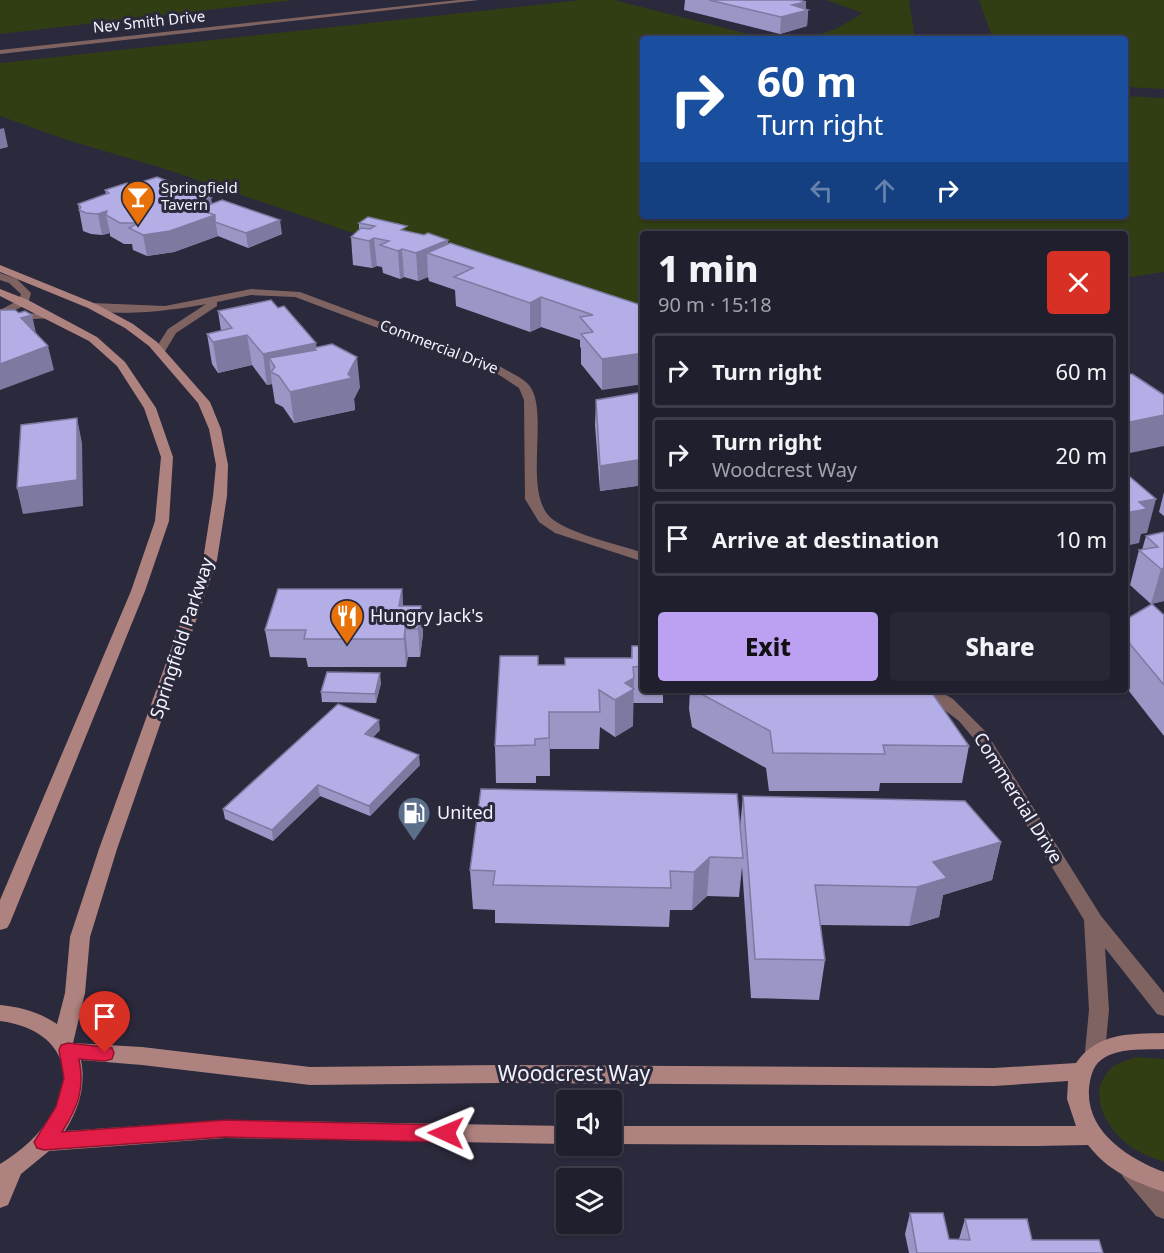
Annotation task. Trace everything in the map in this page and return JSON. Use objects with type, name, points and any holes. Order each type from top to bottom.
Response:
[{"type":"main road","name":"Springfield Parkway","points":[[0,268],[92,306],[129,326],[160,351],[204,402],[215,429],[222,465],[220,496],[210,560],[108,849],[80,937],[75,993],[65,1045]]},
{"type":"main road","points":[[0,292],[24,302],[93,339],[121,364],[150,408],[167,457],[162,521],[138,591],[0,923]]},
{"type":"main road","points":[[0,1013],[30,1018],[65,1045],[74,1078],[66,1110],[44,1142],[6,1172],[0,1198]]},
{"type":"main road","points":[[1164,1041],[1139,1039],[1114,1042],[1095,1052],[1080,1071],[1077,1085],[1077,1102],[1083,1119],[1092,1135],[1108,1153],[1129,1168],[1164,1182]]},
{"type":"main road","name":"Woodcrest Way","points":[[65,1045],[309,1076],[511,1074],[994,1077],[1080,1071]]},
{"type":"main road","points":[[44,1142],[225,1129],[556,1135]]},
{"type":"main road","points":[[622,1135],[1037,1137],[1092,1135]]},
{"type":"street","name":"Nev Smith Drive","points":[[1,52],[476,0]]},
{"type":"street","points":[[0,276],[14,281],[26,293],[24,302],[0,315]]},
{"type":"street","name":"Commercial Drive","points":[[92,306],[165,309],[218,301],[251,292],[296,294],[470,358],[509,375],[524,386],[530,400],[532,499],[544,519],[560,530],[640,557]]},
{"type":"street","name":"Commercial Drive","points":[[160,351],[172,331],[218,301]]},
{"type":"street","points":[[0,315],[51,316]]},
{"type":"street","name":"Commercial Drive","points":[[937,693],[967,717],[999,764],[1094,920],[1164,1008]]},
{"type":"street","name":"Commercial Drive","points":[[1094,920],[1099,1010],[1095,1052]]},
{"type":"street","points":[[1129,1168],[1164,1209]]},
{"type":"green space","points":[[0,0],[294,0],[0,34]]},
{"type":"green space","points":[[581,0],[614,0],[756,36],[640,36],[640,219],[1128,219],[1128,96],[1164,98],[1164,272],[1128,278],[1128,231],[640,231],[640,331],[162,168],[67,140],[0,116],[0,63]]},
{"type":"green space","points":[[826,0],[909,0],[915,36],[814,36],[836,29],[863,13]]},
{"type":"green space","points":[[979,0],[1164,0],[1164,89],[1128,87],[1128,36],[992,36]]},
{"type":"green space","points":[[1136,1057],[1164,1059],[1164,1162],[1139,1152],[1126,1143],[1112,1129],[1102,1111],[1099,1091],[1107,1073],[1116,1065]]},
{"type":"building","points":[[709,0],[799,0],[806,2],[792,5],[808,10],[781,17]]},
{"type":"building","points":[[157,177],[211,198],[188,206],[215,215],[170,231],[143,235],[129,228],[138,223],[120,223],[106,215],[107,211],[98,214],[79,210],[81,207],[78,204],[109,193],[105,190]]},
{"type":"building","points":[[222,200],[280,220],[246,233],[215,222],[215,215],[198,209]]},
{"type":"building","points":[[368,217],[407,226],[401,230],[424,235],[428,233],[448,240],[416,253],[402,249],[398,251],[380,245],[389,241],[374,238],[369,241],[351,237],[361,228],[370,229],[375,226],[359,223]]},
{"type":"building","points":[[450,243],[640,305],[640,354],[602,359],[581,334],[593,332],[580,317],[593,315],[541,297],[530,303],[454,277],[473,268],[427,253]]},
{"type":"building","points":[[271,300],[278,308],[284,306],[316,343],[263,354],[247,335],[213,342],[207,334],[232,328],[218,311]]},
{"type":"building","points":[[0,310],[15,310],[19,313],[25,311],[32,315],[21,318],[48,346],[0,364]]},
{"type":"building","points":[[332,344],[357,357],[348,374],[352,378],[290,392],[279,376],[271,372],[275,367],[269,358],[316,350],[314,348]]},
{"type":"building","points":[[1132,374],[1164,395],[1164,415],[1128,422],[1128,375]]},
{"type":"building","points":[[640,393],[640,460],[600,466],[596,400]]},
{"type":"building","points":[[77,418],[77,480],[17,488],[21,425]]},
{"type":"building","points":[[1128,477],[1156,499],[1139,502],[1147,509],[1128,512]]},
{"type":"building","points":[[1164,532],[1164,568],[1161,569],[1139,550],[1158,547],[1146,536]]},
{"type":"building","points":[[278,589],[402,589],[399,606],[421,606],[418,629],[405,629],[404,639],[304,639],[306,630],[265,630]]},
{"type":"building","points":[[1152,604],[1164,615],[1164,685],[1130,644],[1128,618]]},
{"type":"building","points":[[632,646],[640,646],[640,666],[633,667],[634,678],[625,683],[634,689],[615,700],[599,690],[600,712],[549,712],[549,738],[535,739],[535,745],[495,746],[500,656],[538,656],[538,665],[565,665],[565,658],[632,658]]},
{"type":"building","points":[[327,672],[380,673],[375,694],[321,692]]},
{"type":"building","points":[[700,693],[932,693],[969,746],[883,745],[885,754],[773,753],[770,731]]},
{"type":"building","points":[[338,704],[379,720],[365,734],[419,755],[369,806],[318,785],[272,830],[223,809]]},
{"type":"building","points":[[481,789],[737,794],[743,858],[710,857],[694,872],[670,871],[671,888],[493,885],[495,871],[470,870]]},
{"type":"building","points":[[743,796],[965,801],[1001,842],[933,862],[947,878],[917,887],[815,885],[825,960],[755,959]]},
{"type":"building","points":[[910,1213],[943,1213],[949,1239],[970,1240],[965,1219],[1027,1219],[1032,1240],[1099,1240],[1103,1253],[917,1253]]},
{"type":"place","name":"Springfield Tavern","points":[[138,226]]},
{"type":"place","name":"Hungry Jack's","points":[[347,645]]},
{"type":"place","name":"United","points":[[414,842]]},
{"type":"route","points":[[105,1053],[68,1050],[74,1078],[66,1110],[44,1142],[225,1129],[446,1133]]}]
